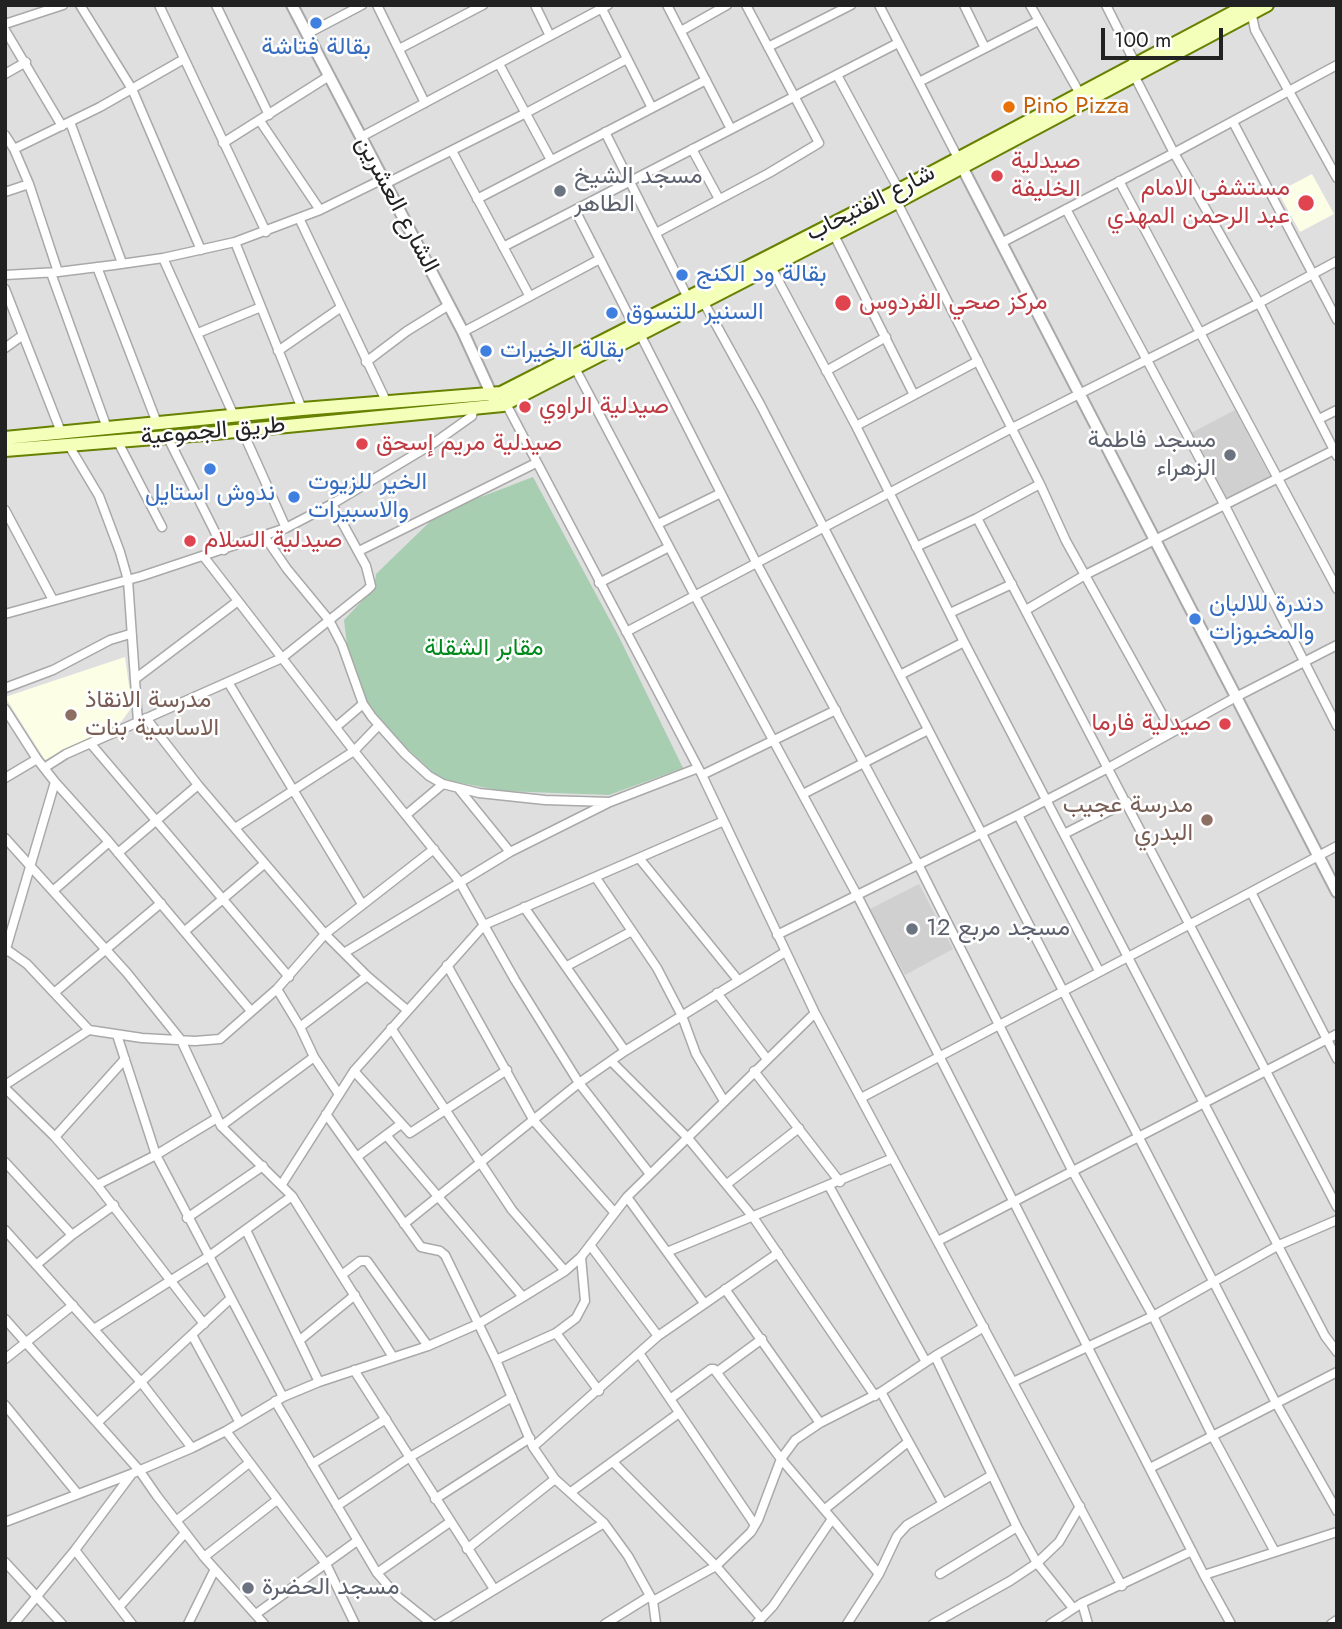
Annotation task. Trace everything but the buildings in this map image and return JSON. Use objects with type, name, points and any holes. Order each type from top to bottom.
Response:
[{"type":"main road","points":[[1135,70],[1249,8],[1267,5]]},
{"type":"main road","name":"شارع الفتيحاب","points":[[499,399],[575,368],[688,298],[1120,84],[1135,70]]},
{"type":"main road","name":"شارع الفتيحاب","points":[[961,163],[1080,94],[1135,70]]},
{"type":"main road","name":"شارع الفتيحاب","points":[[499,399],[834,235],[898,196]]},
{"type":"main road","points":[[419,407],[499,399]]},
{"type":"main road","name":"طريق الجموعية","points":[[5,438],[302,409],[387,403],[419,407]]},
{"type":"main road","name":"طريق الجموعية","points":[[5,450],[242,430],[419,407]]},
{"type":"street","points":[[20,5],[25,16]]},
{"type":"street","points":[[5,24],[63,5]]},
{"type":"street","points":[[80,5],[132,89],[201,250]]},
{"type":"street","points":[[159,5],[266,232]]},
{"type":"street","points":[[216,5],[269,115]]},
{"type":"street","name":"الشارع العشرين","points":[[292,5],[499,399]]},
{"type":"street","points":[[307,34],[362,5]]},
{"type":"street","points":[[377,5],[425,103]]},
{"type":"street","points":[[399,49],[483,5]]},
{"type":"street","points":[[535,5],[550,37]]},
{"type":"street","points":[[667,5],[732,129]]},
{"type":"street","points":[[681,32],[727,5]]},
{"type":"street","points":[[656,233],[769,173],[818,143],[746,5]]},
{"type":"street","points":[[768,47],[851,5]]},
{"type":"street","points":[[879,5],[1337,892]]},
{"type":"street","points":[[964,5],[985,48]]},
{"type":"street","points":[[1030,5],[1080,94]]},
{"type":"street","points":[[1026,610],[1085,575],[1224,504],[1335,453],[1259,303],[1174,153],[1106,5]]},
{"type":"street","points":[[361,138],[605,7],[652,108]]},
{"type":"street","points":[[1249,8],[1255,30],[1337,177]]},
{"type":"street","points":[[919,82],[1038,21]]},
{"type":"street","points":[[5,30],[66,124],[122,263]]},
{"type":"street","points":[[503,247],[898,43]]},
{"type":"street","points":[[14,149],[66,124],[184,59]]},
{"type":"street","points":[[5,275],[54,272],[163,258],[235,242],[266,232],[452,151],[627,59]]},
{"type":"street","points":[[5,74],[26,62]]},
{"type":"street","points":[[499,64],[551,160]]},
{"type":"street","points":[[1001,243],[1337,65]]},
{"type":"street","points":[[837,75],[1066,541],[1172,733]]},
{"type":"street","points":[[223,143],[329,76]]},
{"type":"street","points":[[477,199],[706,80]]},
{"type":"street","points":[[260,121],[320,210]]},
{"type":"street","points":[[1233,122],[1337,320]]},
{"type":"street","points":[[605,132],[688,298]]},
{"type":"street","points":[[5,135],[29,184],[54,272],[107,428]]},
{"type":"street","points":[[692,149],[719,199]]},
{"type":"street","points":[[452,151],[528,295]]},
{"type":"street","points":[[1119,181],[1337,589]]},
{"type":"street","points":[[5,191],[29,184]]},
{"type":"street","points":[[1066,209],[1224,504],[1337,726]]},
{"type":"street","points":[[575,210],[757,564],[919,866],[1073,1172],[1153,1316],[1212,1435],[1275,1552]]},
{"type":"street","points":[[299,218],[387,403]]},
{"type":"street","points":[[834,235],[914,395]]},
{"type":"street","points":[[235,242],[302,409]]},
{"type":"street","points":[[163,258],[234,416]]},
{"type":"street","points":[[463,332],[600,259]]},
{"type":"street","points":[[626,632],[1012,428],[1337,261]]},
{"type":"street","points":[[97,267],[156,424]]},
{"type":"street","points":[[771,267],[856,426],[964,642],[1325,1336],[1337,1352]]},
{"type":"street","points":[[5,289],[61,432]]},
{"type":"street","points":[[703,301],[824,527],[1276,1403],[1337,1511]]},
{"type":"street","points":[[366,362],[407,331],[449,305]]},
{"type":"street","points":[[198,333],[261,307]]},
{"type":"street","points":[[278,351],[340,308]]},
{"type":"street","points":[[5,348],[23,335]]},
{"type":"street","points":[[826,371],[886,337]]},
{"type":"street","points":[[856,426],[978,361]]},
{"type":"street","points":[[575,368],[695,596],[858,895],[1231,1624]]},
{"type":"street","points":[[499,399],[536,463],[700,771],[815,1013],[1122,1586]]},
{"type":"street","points":[[5,614],[204,557],[286,528],[332,504],[433,443],[472,415],[474,402]]},
{"type":"street","points":[[1319,419],[1337,410]]},
{"type":"street","points":[[242,430],[286,528]]},
{"type":"street","points":[[167,436],[224,550]]},
{"type":"street","points":[[117,440],[162,527]]},
{"type":"street","points":[[68,444],[99,496],[128,580],[130,634],[142,720],[325,934],[367,976],[407,1010]]},
{"type":"street","points":[[359,551],[536,463]]},
{"type":"street","points":[[916,547],[1040,484]]},
{"type":"street","points":[[658,524],[721,493]]},
{"type":"street","points":[[44,768],[66,754],[282,658],[371,586],[359,551],[332,504]]},
{"type":"street","points":[[5,510],[53,600]]},
{"type":"street","points":[[977,518],[1337,1207]]},
{"type":"street","points":[[265,537],[287,569],[329,620],[342,645],[363,704],[378,726],[429,776],[443,784],[480,793],[545,800],[610,802]]},
{"type":"street","points":[[599,583],[669,547]]},
{"type":"street","points":[[204,557],[354,751],[459,881],[515,980],[579,1083],[650,1174]]},
{"type":"street","points":[[950,613],[1012,584]]},
{"type":"street","points":[[135,679],[238,601]]},
{"type":"street","points":[[5,688],[53,670],[110,640],[130,634]]},
{"type":"street","points":[[900,675],[964,642]]},
{"type":"street","points":[[777,935],[1047,800],[1236,696],[1337,645]]},
{"type":"street","points":[[228,682],[362,905]]},
{"type":"street","points":[[336,727],[363,704]]},
{"type":"street","points":[[5,709],[55,782],[251,1011]]},
{"type":"street","points":[[344,953],[510,852],[610,802],[700,771],[774,740],[836,709]]},
{"type":"street","points":[[235,828],[354,751],[378,726]]},
{"type":"street","points":[[803,794],[928,730]]},
{"type":"street","points":[[92,744],[289,977]]},
{"type":"street","points":[[5,778],[37,758]]},
{"type":"street","points":[[55,782],[6,950],[19,957],[89,1030],[117,1035],[208,1042],[220,1038],[277,989],[325,934],[434,849]]},
{"type":"street","points":[[406,815],[443,784]]},
{"type":"street","points":[[118,853],[198,785]]},
{"type":"street","points":[[459,789],[510,852]]},
{"type":"street","points":[[1064,834],[1127,802]]},
{"type":"street","points":[[1017,815],[1098,971]]},
{"type":"street","points":[[282,1184],[354,1071],[484,925],[724,821]]},
{"type":"street","points":[[5,838],[106,949],[181,1040],[219,1122],[292,1196],[393,1357]]},
{"type":"street","points":[[54,890],[109,842]]},
{"type":"street","points":[[861,1098],[1337,846]]},
{"type":"street","points":[[639,858],[738,980]]},
{"type":"street","points":[[185,931],[264,864]]},
{"type":"street","points":[[596,878],[657,968],[682,1016],[696,1054],[724,1101]]},
{"type":"street","points":[[1251,892],[1337,1059]]},
{"type":"street","points":[[54,993],[161,904]]},
{"type":"street","points":[[524,907],[625,1051]]},
{"type":"street","points":[[5,908],[15,913]]},
{"type":"street","points":[[567,967],[632,931]]},
{"type":"street","points":[[404,1224],[611,1060],[785,952]]},
{"type":"street","points":[[447,965],[534,1121],[614,1212]]},
{"type":"street","points":[[300,1027],[367,976]]},
{"type":"street","points":[[277,989],[314,1057],[338,1093]]},
{"type":"street","points":[[717,993],[767,1059]]},
{"type":"street","points":[[5,1522],[192,1448],[279,1399],[319,1382],[428,1346],[478,1324],[565,1271],[582,1258],[627,1197],[815,1013]]},
{"type":"street","points":[[391,1028],[512,1210],[565,1271]]},
{"type":"street","points":[[89,1030],[5,1087],[55,1137],[114,1205],[204,1324]]},
{"type":"street","points":[[938,1241],[1337,1034]]},
{"type":"street","points":[[117,1035],[156,1155],[312,1464],[377,1573],[397,1596],[432,1624]]},
{"type":"street","points":[[97,1185],[219,1122],[314,1057]]},
{"type":"street","points":[[55,1137],[125,1059]]},
{"type":"street","points":[[611,1060],[687,1137],[754,1217],[878,1394],[943,1504]]},
{"type":"street","points":[[354,1071],[408,1132],[413,1133],[507,1070]]},
{"type":"street","points":[[754,1071],[840,1182]]},
{"type":"street","points":[[326,1114],[421,1247],[446,1255],[496,1360],[531,1443],[555,1479],[604,1524],[628,1556],[651,1598],[656,1624]]},
{"type":"street","points":[[358,1156],[401,1124]]},
{"type":"street","points":[[727,1184],[799,1128]]},
{"type":"street","points":[[386,1135],[523,1297]]},
{"type":"street","points":[[667,1252],[893,1158]]},
{"type":"street","points":[[5,1162],[72,1235]]},
{"type":"street","points":[[187,1218],[263,1166]]},
{"type":"street","points":[[830,1186],[926,1362]]},
{"type":"street","points":[[94,1329],[208,1257],[292,1196]]},
{"type":"street","points":[[627,1197],[704,1303]]},
{"type":"street","points":[[36,1265],[114,1205]]},
{"type":"street","points":[[1013,1382],[1153,1316],[1279,1245],[1337,1220]]},
{"type":"street","points":[[5,1230],[141,1382],[192,1448]]},
{"type":"street","points":[[246,1230],[319,1382]]},
{"type":"street","points":[[590,1245],[658,1336]]},
{"type":"street","points":[[435,1499],[531,1443],[599,1391],[658,1336],[778,1254]]},
{"type":"street","points":[[496,1360],[556,1333],[576,1318],[585,1301],[582,1258]]},
{"type":"street","points":[[343,1274],[360,1261],[367,1261],[428,1346]]},
{"type":"street","points":[[725,1289],[820,1423]]},
{"type":"street","points":[[300,1340],[355,1294]]},
{"type":"street","points":[[98,1422],[230,1299]]},
{"type":"street","points":[[5,1359],[73,1305]]},
{"type":"street","points":[[5,1320],[98,1422],[204,1557],[264,1624]]},
{"type":"street","points":[[606,1624],[716,1566],[755,1525],[781,1459],[794,1440],[820,1423],[878,1394],[984,1327]]},
{"type":"street","points":[[556,1333],[599,1391]]},
{"type":"street","points":[[192,1335],[240,1423]]},
{"type":"street","points":[[717,1372],[762,1339]]},
{"type":"street","points":[[639,1353],[755,1525]]},
{"type":"street","points":[[935,1356],[1017,1527],[1037,1563],[1073,1608]]},
{"type":"street","points":[[670,1399],[711,1369],[717,1372],[781,1459],[879,1574]]},
{"type":"street","points":[[355,1370],[494,1589]]},
{"type":"street","points":[[1150,1468],[1337,1372]]},
{"type":"street","points":[[337,1506],[410,1457],[512,1397]]},
{"type":"street","points":[[5,1405],[77,1493]]},
{"type":"street","points":[[571,1492],[679,1413]]},
{"type":"street","points":[[312,1464],[386,1419]]},
{"type":"street","points":[[226,1431],[326,1564],[355,1624]]},
{"type":"street","points":[[825,1509],[908,1442]]},
{"type":"street","points":[[613,1462],[716,1566],[758,1621],[773,1606],[832,1519]]},
{"type":"street","points":[[176,1521],[249,1463]]},
{"type":"street","points":[[13,1624],[37,1598],[135,1472]]},
{"type":"street","points":[[852,1622],[902,1530],[992,1475]]},
{"type":"street","points":[[467,1549],[555,1479]]},
{"type":"street","points":[[204,1557],[278,1500]]},
{"type":"street","points":[[933,1624],[1037,1563],[1059,1542],[1080,1506]]},
{"type":"street","points":[[377,1573],[450,1522]]},
{"type":"street","points":[[438,1624],[604,1524]]},
{"type":"street","points":[[940,1574],[1017,1527]]},
{"type":"street","points":[[1204,1575],[1337,1532]]},
{"type":"street","points":[[119,1607],[185,1533]]},
{"type":"street","points":[[256,1614],[357,1541]]},
{"type":"street","points":[[75,1550],[132,1624]]},
{"type":"street","points":[[1050,1624],[1073,1608],[1192,1551]]},
{"type":"street","points":[[5,1562],[62,1624]]},
{"type":"street","points":[[188,1624],[215,1569]]},
{"type":"street","points":[[1083,1603],[1088,1624]]},
{"type":"street","points":[[1331,1624],[1337,1620]]},
{"type":"shaded area","points":[[5,5],[1337,5],[1337,1624],[5,1624]]},
{"type":"shaded area","name":"مستشفى الامام عبد الرحمن المهدي","points":[[1312,174],[1334,214],[1300,232],[1278,192]]},
{"type":"shaded area","name":"مسجد فاطمة الزهراء","points":[[1235,410],[1270,476],[1224,500],[1191,433]]},
{"type":"shaded area","name":"مدرسة الانقاذ الاساسية بنات","points":[[125,657],[132,707],[121,722],[45,760],[5,697]]},
{"type":"shaded area","name":"مسجد مربع 12","points":[[919,884],[953,949],[905,975],[870,909]]},
{"type":"green space","name":"مقابر الشقلة","points":[[533,477],[619,637],[683,768],[609,795],[503,791],[440,779],[367,711],[349,661],[344,620],[374,588],[376,574],[439,513]]},
{"type":"place","name":"بقالة فتاشة","points":[[316,23]]},
{"type":"place","name":"Pino Pizza","points":[[1009,107]]},
{"type":"place","name":"صيدلية الخليفة","points":[[997,176]]},
{"type":"place","name":"مسجد الشيخ الطاهر","points":[[560,191]]},
{"type":"place","name":"مستشفى الامام عبد الرحمن المهدي","points":[[1306,203]]},
{"type":"place","name":"بقالة ود الكنج","points":[[682,275]]},
{"type":"place","name":"مركز صحي الفردوس","points":[[843,303]]},
{"type":"place","name":"السنير للتسوق","points":[[612,313]]},
{"type":"place","name":"بقالة الخيرات","points":[[486,351]]},
{"type":"place","name":"صيدلية الراوي","points":[[525,407]]},
{"type":"place","name":"صيدلية مريم إسحق","points":[[362,444]]},
{"type":"place","name":"مسجد فاطمة الزهراء","points":[[1230,455]]},
{"type":"place","name":"ندوش استايل","points":[[210,469]]},
{"type":"place","name":"الخير للزيوت والاسبيرات","points":[[294,497]]},
{"type":"place","name":"صيدلية السلام","points":[[190,541]]},
{"type":"place","name":"دندرة للالبان والمخبوزات","points":[[1195,619]]},
{"type":"place","name":"مدرسة الانقاذ الاساسية بنات","points":[[71,715]]},
{"type":"place","name":"صيدلية فارما","points":[[1225,724]]},
{"type":"place","name":"مدرسة عجيب البدري","points":[[1207,820]]},
{"type":"place","name":"مسجد مربع 12","points":[[912,929]]},
{"type":"place","name":"مسجد الحضرة","points":[[248,1588]]}]
